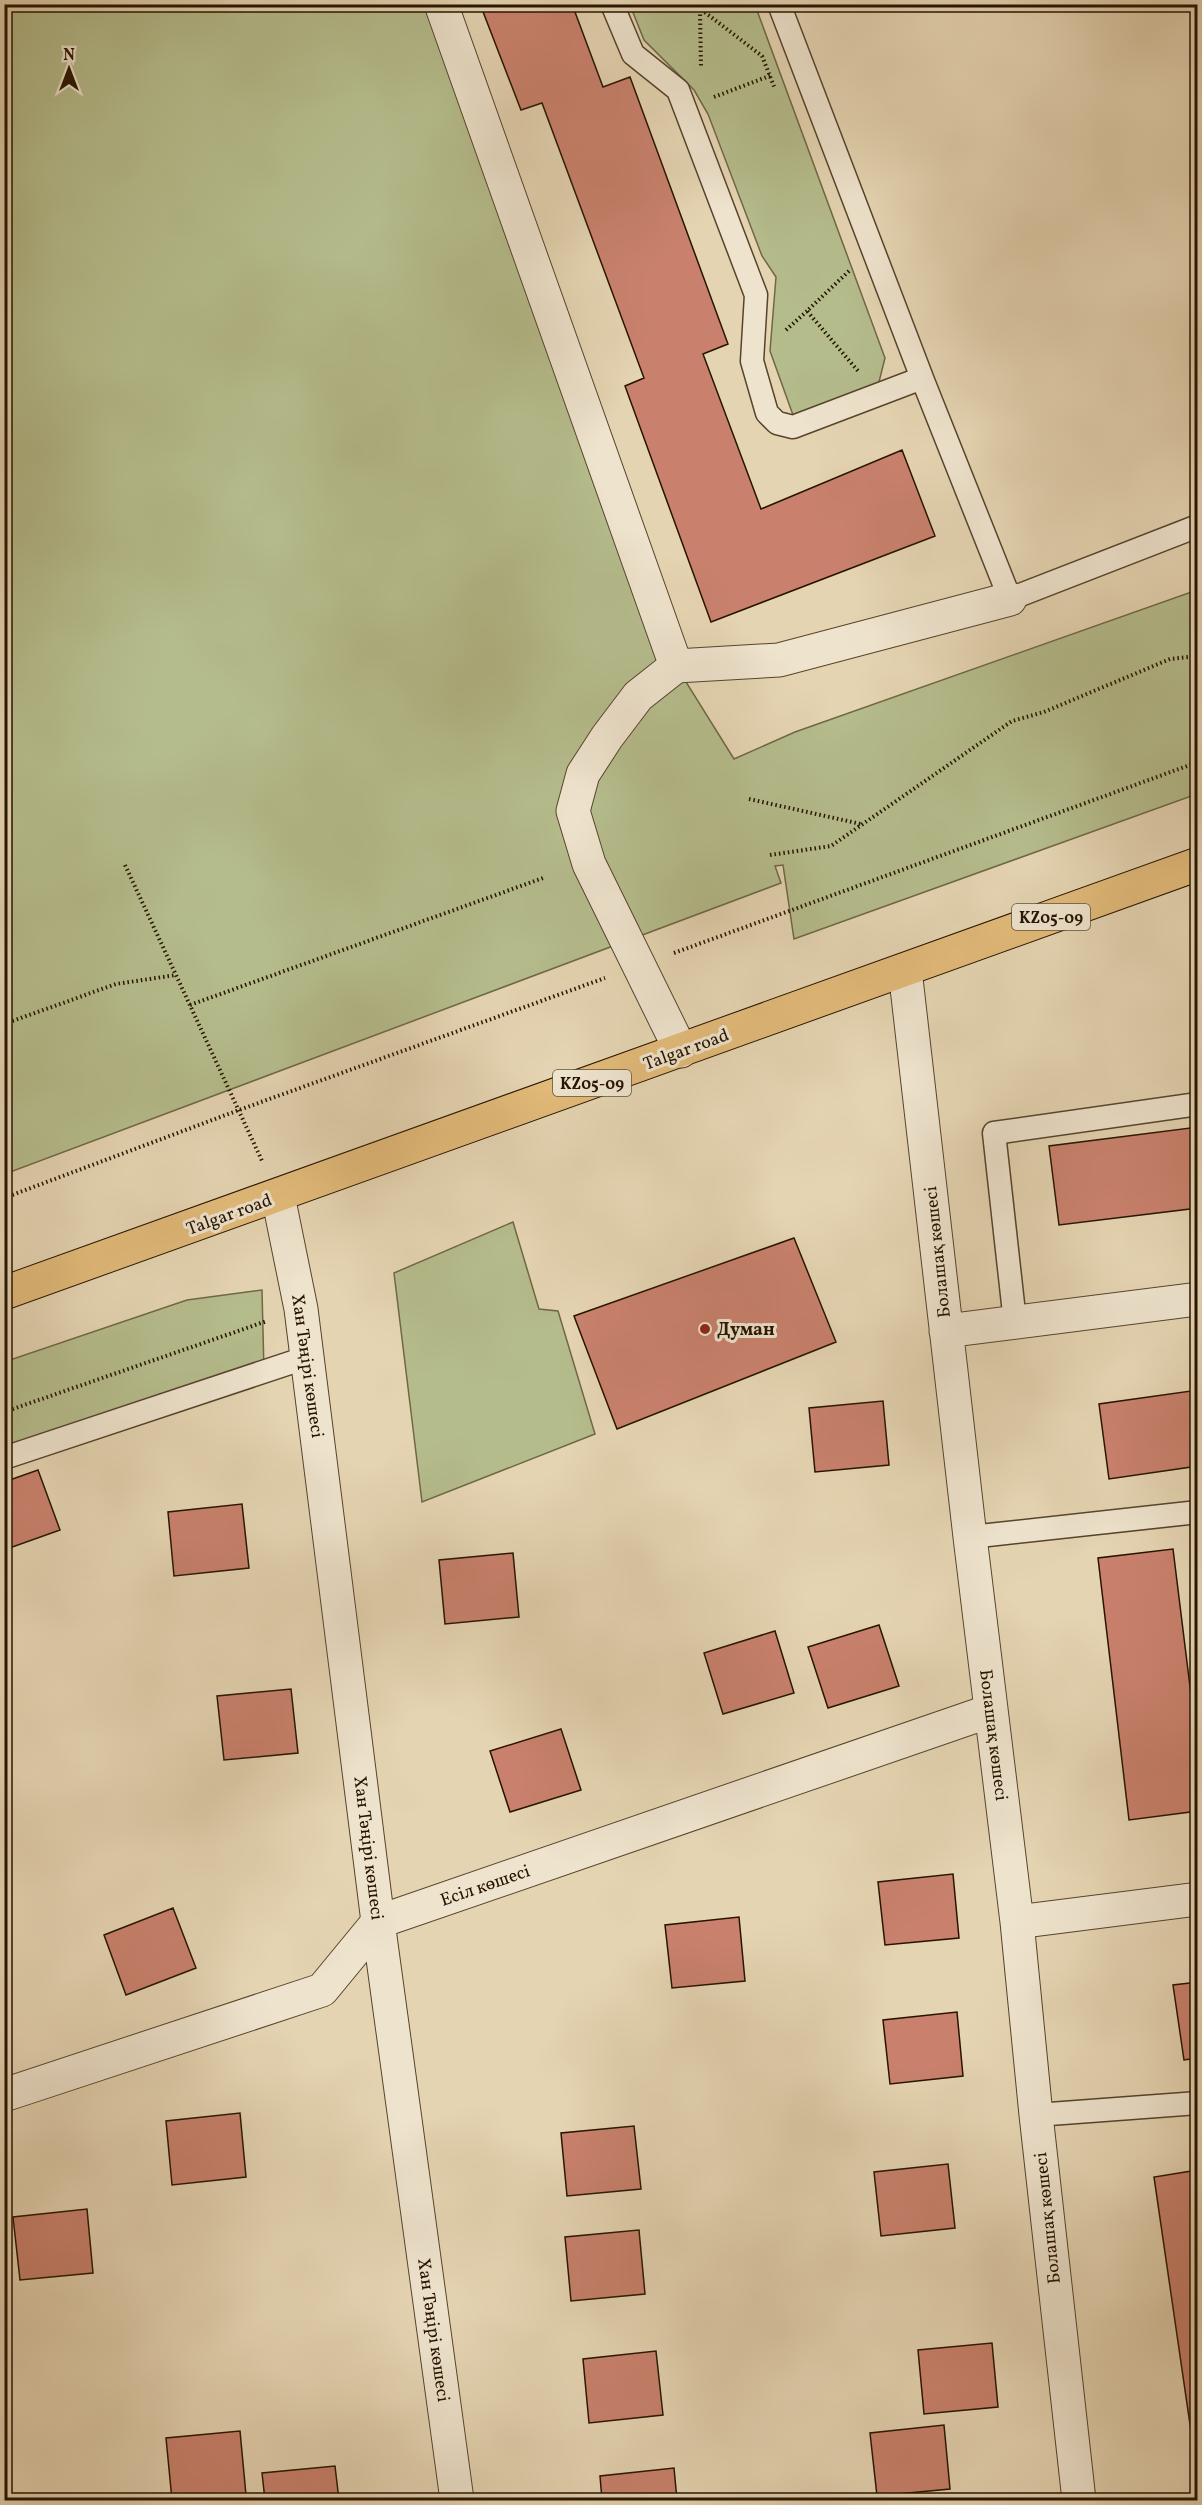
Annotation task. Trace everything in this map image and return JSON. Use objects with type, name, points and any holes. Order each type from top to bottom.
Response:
[{"type":"main road","name":"Talgar road","points":[[4,1293],[1197,864]]},
{"type":"street","points":[[441,4],[676,666]]},
{"type":"street","points":[[681,1051],[589,864],[573,811],[583,774],[607,737],[638,696],[676,666],[779,660],[1011,598]]},
{"type":"street","name":"Болашақ көшесі","points":[[905,970],[990,1711],[1017,1922],[1079,2500]]},
{"type":"street","name":"Хан Тәңірі көшесі","points":[[279,1196],[308,1357],[378,1922],[457,2500]]},
{"type":"street","points":[[946,1331],[1197,1299]]},
{"type":"street","name":"Есіл көшесі","points":[[378,1922],[990,1711]]},
{"type":"street","points":[[1017,1922],[1197,1899]]},
{"type":"street","points":[[4,2095],[322,1989],[378,1922]]},
{"type":"lane","points":[[612,4],[633,54],[678,90],[756,295],[753,361],[767,413],[777,423],[793,427],[922,378]]},
{"type":"lane","points":[[779,4],[922,378],[1011,598],[1197,526]]},
{"type":"lane","points":[[1015,1322],[994,1133],[1197,1104]]},
{"type":"lane","points":[[4,1458],[308,1357]]},
{"type":"lane","points":[[970,1537],[1197,1512]]},
{"type":"lane","points":[[1036,2115],[1197,2103]]},
{"type":"path","points":[[694,4],[762,56],[775,90]]},
{"type":"path","points":[[700,9],[702,76]]},
{"type":"path","points":[[711,98],[770,76]]},
{"type":"path","points":[[873,249],[807,310],[849,358],[871,388],[874,397]]},
{"type":"path","points":[[770,855],[831,846],[1012,721],[1044,712],[1170,658],[1197,657]]},
{"type":"path","points":[[4,1198],[239,1110],[1197,762]]},
{"type":"path","points":[[749,799],[862,825]]},
{"type":"path","points":[[125,866],[279,1196]]},
{"type":"path","points":[[190,1005],[543,878]]},
{"type":"path","points":[[4,1024],[116,984],[176,975]]},
{"type":"path","points":[[4,1412],[301,1309]]},
{"type":"green space","points":[[5,5],[441,5],[676,666],[734,759],[795,732],[1197,590],[1197,794],[794,939],[783,865],[775,866],[781,883],[5,1174]]},
{"type":"green space","points":[[630,5],[755,5],[885,358],[878,386],[793,415],[770,351],[776,277],[762,256],[708,114],[694,90],[644,40]]},
{"type":"green space","points":[[513,1222],[539,1309],[558,1311],[595,1434],[422,1502],[394,1273]]},
{"type":"green space","points":[[262,1290],[264,1372],[5,1458],[4,1362],[187,1300]]},
{"type":"building","points":[[480,4],[572,4],[603,87],[630,77],[728,344],[703,354],[761,509],[902,450],[935,536],[711,622],[625,386],[644,378],[542,103],[521,110]]},
{"type":"building","points":[[1198,1127],[1198,1208],[1059,1225],[1049,1146]]},
{"type":"building","name":"Думан","points":[[794,1238],[836,1342],[617,1429],[574,1316]]},
{"type":"building","points":[[1198,1390],[1198,1466],[1109,1479],[1099,1404]]},
{"type":"building","points":[[883,1401],[889,1465],[815,1472],[809,1408]]},
{"type":"building","points":[[38,1470],[60,1530],[4,1550],[4,1482]]},
{"type":"building","points":[[242,1504],[249,1568],[174,1576],[168,1512]]},
{"type":"building","points":[[1173,1549],[1196,1735],[1198,1735],[1198,1811],[1129,1820],[1098,1558]]},
{"type":"building","points":[[513,1553],[519,1617],[445,1624],[439,1560]]},
{"type":"building","points":[[879,1625],[899,1686],[828,1708],[808,1647]]},
{"type":"building","points":[[775,1631],[794,1693],[723,1714],[704,1653]]},
{"type":"building","points":[[291,1689],[298,1753],[224,1760],[217,1696]]},
{"type":"building","points":[[561,1729],[581,1790],[510,1812],[490,1751]]},
{"type":"building","points":[[953,1874],[959,1938],[885,1945],[878,1882]]},
{"type":"building","points":[[173,1908],[196,1968],[126,1995],[104,1935]]},
{"type":"building","points":[[739,1917],[745,1981],[672,1988],[665,1925]]},
{"type":"building","points":[[1198,1982],[1198,2058],[1184,2060],[1173,1985]]},
{"type":"building","points":[[957,2012],[963,2076],[890,2084],[883,2020]]},
{"type":"building","points":[[240,2113],[246,2177],[172,2185],[166,2121]]},
{"type":"building","points":[[634,2126],[641,2189],[567,2196],[561,2133]]},
{"type":"building","points":[[948,2164],[955,2228],[881,2236],[874,2172]]},
{"type":"building","points":[[1198,2170],[1198,2445],[1193,2445],[1154,2177]]},
{"type":"building","points":[[87,2209],[93,2273],[20,2280],[13,2217]]},
{"type":"building","points":[[639,2230],[645,2294],[571,2301],[565,2237]]},
{"type":"building","points":[[992,2343],[998,2407],[924,2414],[918,2350]]},
{"type":"building","points":[[656,2351],[663,2415],[589,2423],[583,2359]]},
{"type":"building","points":[[944,2425],[950,2489],[877,2496],[870,2433]]},
{"type":"building","points":[[240,2431],[246,2495],[172,2500],[166,2438]]},
{"type":"building","points":[[335,2466],[339,2500],[265,2500],[262,2473]]},
{"type":"building","points":[[674,2468],[677,2500],[602,2500],[600,2476]]},
{"type":"place","name":"Думан","points":[[705,1329]]}]
